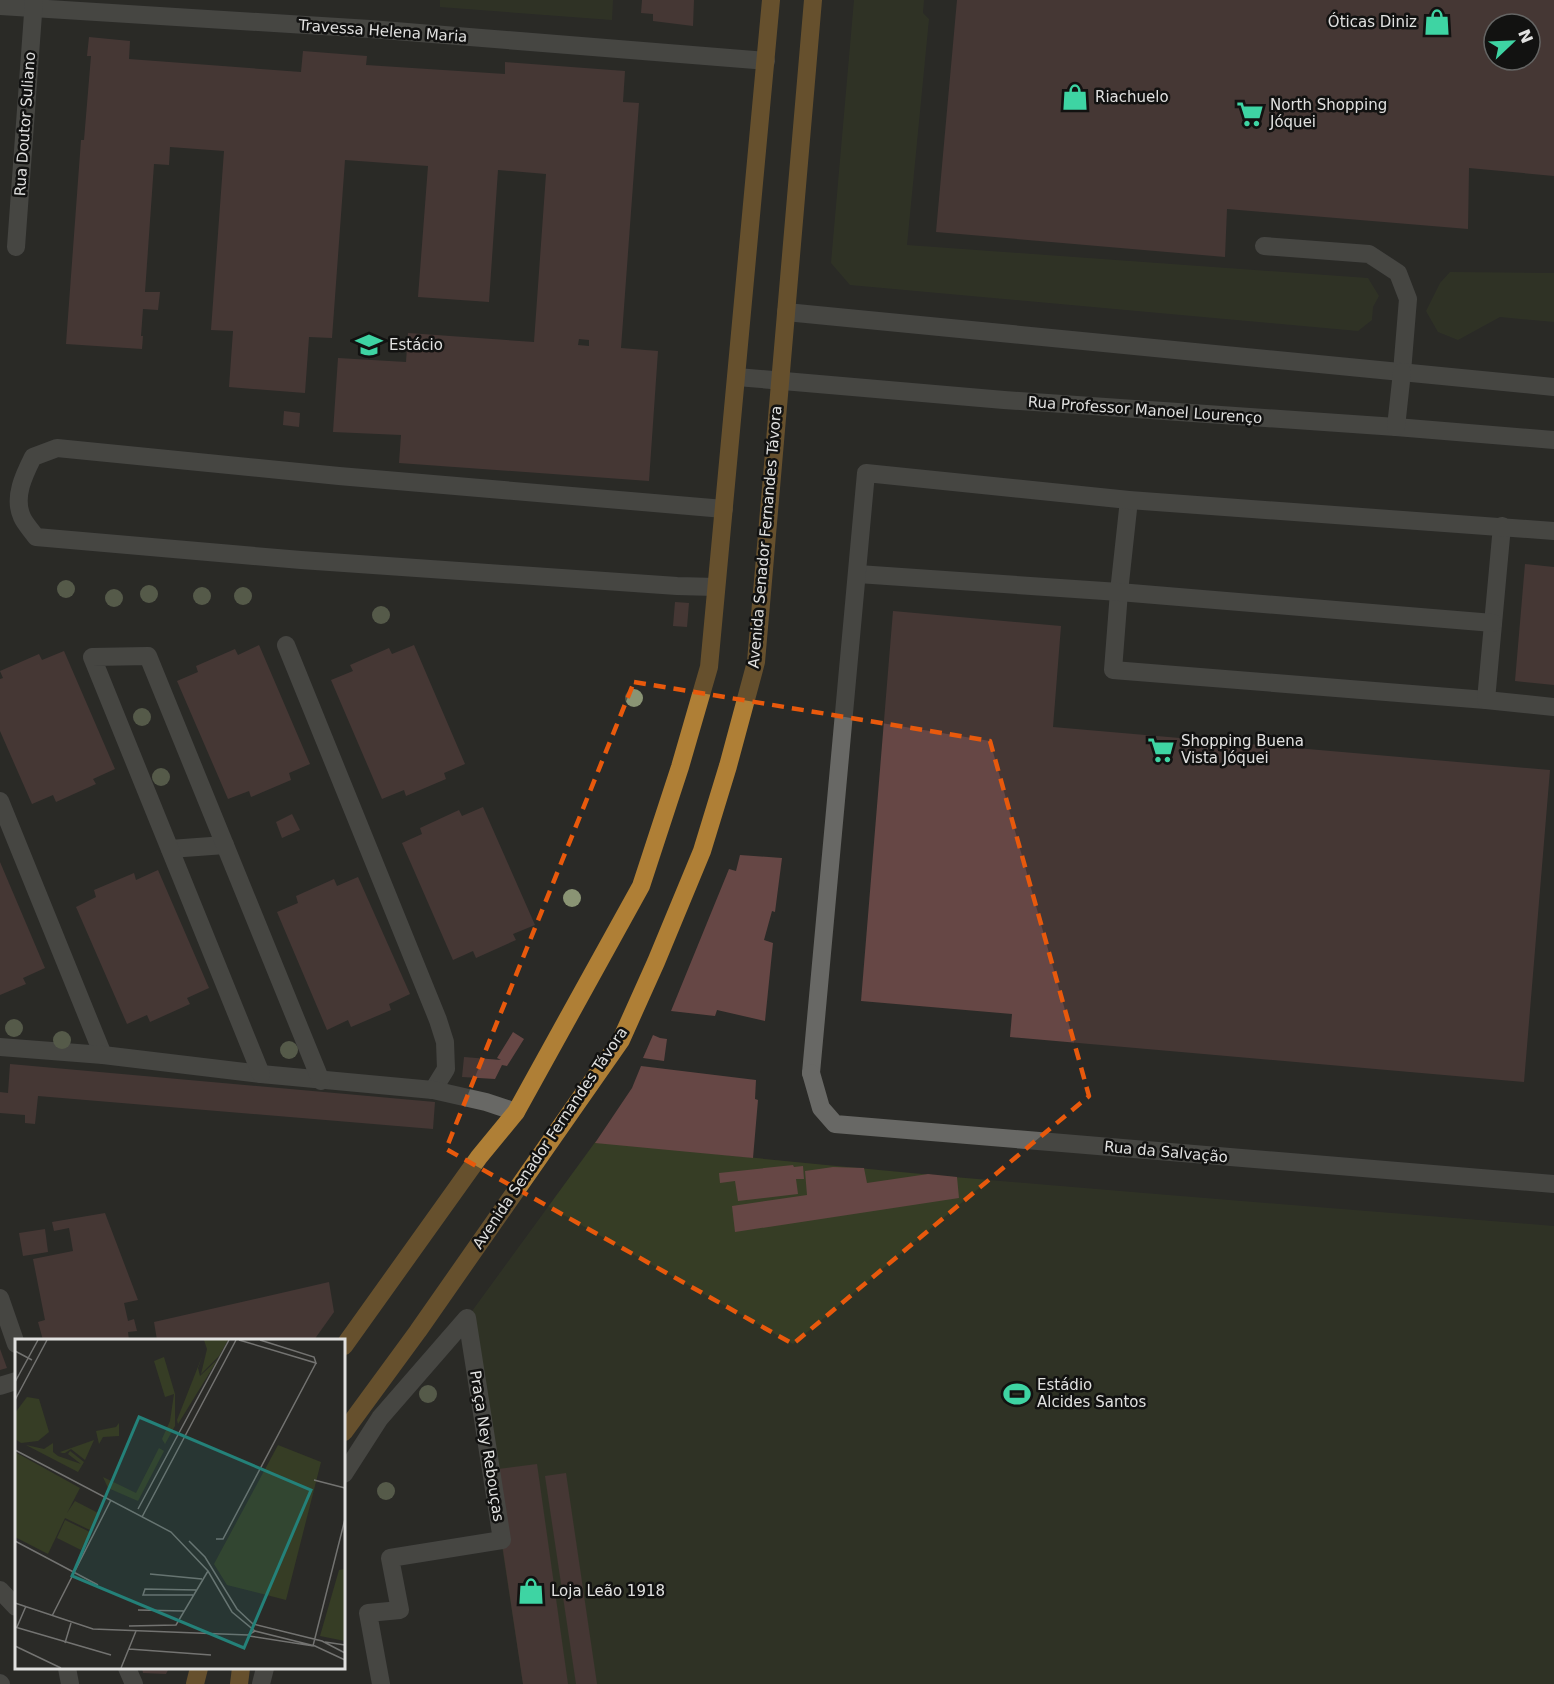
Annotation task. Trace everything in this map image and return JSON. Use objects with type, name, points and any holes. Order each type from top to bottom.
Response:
[{"type":"main road","points":[[345,1345],[478,1157],[516,1112],[640,886],[680,766],[709,666],[771,0]]},
{"type":"main road","name":"Avenida Senador Fernandes Távora","points":[[345,1431],[418,1331],[621,1040],[702,851],[756,662],[813,0]]},
{"type":"main road","points":[[195,1684],[199,1669]]},
{"type":"main road","points":[[239,1684],[241,1669]]},
{"type":"street","name":"Travessa Helena Maria","points":[[0,6],[34,4],[766,61]]},
{"type":"street","name":"Rua Doutor Suliano","points":[[16,247],[34,4]]},
{"type":"street","points":[[1264,246],[1369,254],[1398,273],[1408,299],[1396,427]]},
{"type":"street","points":[[786,312],[1554,387]]},
{"type":"street","name":"Rua Professor Manoel Lourenço","points":[[736,377],[1004,400],[1554,440]]},
{"type":"street","points":[[716,587],[301,560],[36,537],[22,518],[18,500],[24,475],[33,457],[57,448],[339,476],[724,509]]},
{"type":"street","points":[[1493,623],[1119,592],[858,574],[866,473],[1129,500],[1554,531]]},
{"type":"street","points":[[1129,500],[1113,670],[1554,707]]},
{"type":"street","points":[[1486,700],[1502,526]]},
{"type":"street","name":"Rua da Salvação","points":[[858,574],[811,1073],[821,1108],[835,1124],[1554,1184]]},
{"type":"street","points":[[286,645],[445,1042],[446,1069],[433,1090]]},
{"type":"street","points":[[261,1074],[92,657],[148,656],[321,1081]]},
{"type":"street","points":[[0,801],[103,1055]]},
{"type":"street","points":[[170,849],[225,845]]},
{"type":"street","points":[[0,1047],[103,1055],[321,1081],[433,1090],[486,1102],[516,1112]]},
{"type":"street","points":[[0,1298],[15,1341]]},
{"type":"street","name":"Praça Ney Rebouças","points":[[345,1472],[380,1418],[467,1318],[502,1540],[390,1558],[400,1610],[368,1613],[381,1684]]},
{"type":"street","points":[[0,1386],[15,1381]]},
{"type":"street","points":[[0,1590],[15,1606]]},
{"type":"street","points":[[66,1669],[70,1684]]},
{"type":"street","points":[[124,1669],[126,1684]]},
{"type":"street","points":[[125,1669],[134,1684]]},
{"type":"street","points":[[261,1684],[265,1669]]},
{"type":"highlighted area","points":[[634,682],[990,741],[1089,1096],[793,1344],[446,1149]]},
{"type":"green space","points":[[440,0],[613,0],[612,20],[440,7]]},
{"type":"green space","points":[[854,0],[924,0],[923,13],[929,19],[907,245],[1368,278],[1379,296],[1373,307],[1372,320],[1358,331],[850,285],[831,263]]},
{"type":"green space","points":[[1450,272],[1554,273],[1554,322],[1500,317],[1458,340],[1438,332],[1426,311],[1440,283]]},
{"type":"green space","name":"Estádio Alcides Santos","points":[[596,1141],[955,1177],[1554,1226],[1554,1684],[523,1684],[467,1318]]},
{"type":"building","points":[[642,0],[694,0],[693,26],[653,21],[653,14],[641,13]]},
{"type":"building","name":"North Shopping Jóquei","points":[[957,0],[1554,0],[1554,176],[1469,168],[1468,229],[1227,209],[1225,257],[936,232]]},
{"type":"building","points":[[89,37],[130,41],[129,59],[301,72],[303,51],[367,56],[366,65],[505,74],[505,62],[625,71],[623,102],[639,103],[621,348],[658,351],[649,481],[399,463],[401,435],[333,432],[338,358],[406,362],[408,333],[534,342],[546,174],[498,170],[489,302],[418,297],[428,166],[345,160],[332,338],[309,337],[305,393],[229,387],[233,331],[211,330],[224,151],[170,147],[169,165],[154,164],[145,292],[160,292],[158,310],[143,309],[142,349],[66,344],[81,140],[84,140],[91,56],[87,56]],"holes":[[[579,339],[589,340],[589,346],[578,345]]]},
{"type":"building","points":[[284,411],[300,413],[299,427],[283,425]]},
{"type":"building","points":[[1525,564],[1554,567],[1554,685],[1515,681]]},
{"type":"building","points":[[675,602],[689,603],[687,627],[673,626]]},
{"type":"building","points":[[893,611],[1061,626],[1053,727],[1550,770],[1524,1082],[1010,1037],[1012,1014],[861,1001]]},
{"type":"building","points":[[259,645],[310,764],[289,773],[291,780],[251,797],[249,791],[228,799],[177,681],[198,672],[196,666],[235,649],[238,655]]},
{"type":"building","points":[[414,645],[465,764],[444,773],[446,779],[406,796],[404,790],[382,799],[331,680],[353,671],[350,665],[389,648],[392,654]]},
{"type":"building","points":[[64,651],[115,769],[93,779],[96,784],[56,802],[53,795],[32,804],[0,731],[0,679],[3,678],[0,671],[39,654],[42,660]]},
{"type":"building","points":[[483,807],[535,925],[513,934],[516,940],[476,958],[473,951],[453,960],[402,843],[422,834],[420,828],[459,810],[462,816]]},
{"type":"building","points":[[292,814],[300,830],[282,838],[276,822]]},
{"type":"building","points":[[740,855],[782,858],[775,912],[772,911],[764,940],[773,943],[765,1021],[717,1010],[715,1016],[671,1011],[729,869],[736,871]]},
{"type":"building","points":[[0,862],[45,968],[23,978],[26,984],[0,995]]},
{"type":"building","points":[[158,870],[209,988],[187,998],[190,1004],[150,1022],[147,1015],[127,1024],[76,907],[96,897],[94,890],[134,873],[136,880]]},
{"type":"building","points":[[358,877],[410,994],[389,1004],[391,1010],[351,1027],[348,1020],[327,1030],[277,912],[298,903],[296,896],[334,879],[337,886]]},
{"type":"building","points":[[513,1032],[524,1039],[507,1066],[502,1065],[495,1079],[462,1077],[464,1057],[501,1060],[497,1058]]},
{"type":"building","points":[[653,1035],[667,1039],[664,1061],[643,1058]]},
{"type":"building","points":[[10,1064],[435,1102],[433,1129],[38,1096],[35,1124],[25,1123],[25,1115],[0,1113],[0,1092],[8,1093]]},
{"type":"building","points":[[641,1066],[756,1080],[755,1099],[758,1100],[753,1158],[595,1143],[632,1088]]},
{"type":"building","points":[[793,1165],[794,1167],[803,1166],[804,1179],[796,1179],[798,1194],[738,1201],[735,1181],[720,1183],[719,1173]]},
{"type":"building","points":[[833,1167],[864,1168],[867,1183],[928,1174],[957,1177],[959,1198],[735,1232],[732,1206],[807,1195],[805,1171]]},
{"type":"building","points":[[105,1213],[138,1300],[124,1303],[128,1321],[134,1319],[137,1331],[128,1332],[129,1339],[43,1339],[38,1322],[45,1320],[33,1259],[73,1251],[69,1228],[54,1231],[52,1222]]},
{"type":"building","points":[[45,1229],[48,1252],[23,1256],[19,1233]]},
{"type":"building","points":[[329,1282],[334,1312],[315,1339],[157,1339],[154,1322]]},
{"type":"building","points":[[0,1349],[7,1368],[0,1370]]},
{"type":"building","points":[[537,1464],[568,1684],[523,1684],[491,1470]]},
{"type":"building","points":[[566,1473],[597,1684],[576,1684],[545,1476]]},
{"type":"building","points":[[142,1669],[168,1669],[166,1674],[143,1673]]},
{"type":"place","name":"Óticas Diniz","points":[[1437,22]]},
{"type":"place","name":"Riachuelo","points":[[1075,97]]},
{"type":"place","name":"North Shopping Jóquei","points":[[1250,114]]},
{"type":"place","name":"Estácio","points":[[369,345]]},
{"type":"place","name":"Shopping Buena Vista Jóquei","points":[[1161,750]]},
{"type":"place","name":"Estádio Alcides Santos","points":[[1017,1394]]},
{"type":"place","name":"Loja Leão 1918","points":[[531,1591]]}]
